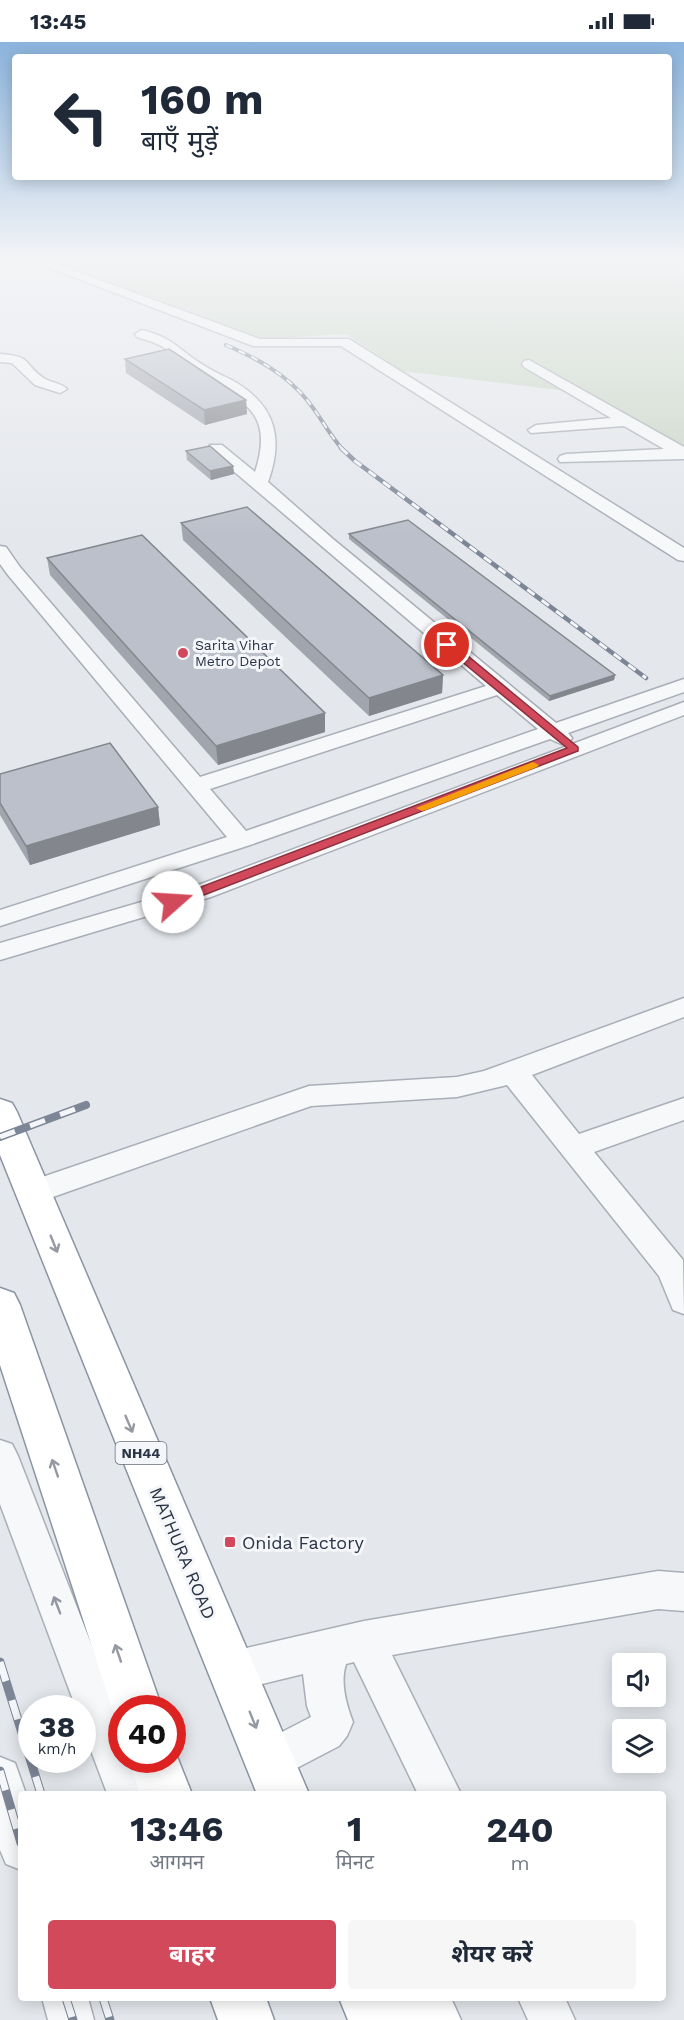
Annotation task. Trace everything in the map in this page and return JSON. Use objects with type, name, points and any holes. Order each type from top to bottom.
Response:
[{"type":"main road","name":"MATHURA ROAD","points":[[0,1112],[276,1778]]},
{"type":"main road","points":[[0,1305],[133,1695]]},
{"type":"main road","points":[[159,1773],[165,1791]]},
{"type":"main road","points":[[239,2001],[246,2020]]},
{"type":"main road","points":[[368,2001],[376,2020]]},
{"type":"main road","points":[[416,2001],[433,2020]]},
{"type":"street","points":[[175,350],[192,365],[234,388],[262,412],[267,424],[268,454],[259,483]]},
{"type":"street","points":[[358,350],[684,556]]},
{"type":"street","points":[[0,358],[16,359],[40,381],[60,389]]},
{"type":"street","points":[[529,364],[683,453]]},
{"type":"street","points":[[536,430],[626,421]]},
{"type":"street","points":[[216,448],[574,749]]},
{"type":"street","points":[[566,459],[683,453]]},
{"type":"street","points":[[0,551],[14,571],[242,840]]},
{"type":"street","points":[[0,918],[242,840],[684,685]]},
{"type":"street","points":[[196,786],[499,688]]},
{"type":"street","points":[[0,952],[202,892],[684,708]]},
{"type":"street","points":[[33,1192],[309,1096],[457,1087],[488,1081],[684,1006]]},
{"type":"street","points":[[513,1072],[672,1269],[684,1300]]},
{"type":"street","points":[[574,1148],[684,1109]]},
{"type":"street","points":[[0,1456],[122,1778],[131,1791]]},
{"type":"street","points":[[233,1671],[349,1644],[658,1590],[684,1592]]},
{"type":"street","points":[[276,1778],[326,1732],[333,1722],[327,1706],[323,1674],[349,1644]]},
{"type":"street","points":[[349,1644],[438,1791]]},
{"type":"street","points":[[0,1778],[18,1840]]},
{"type":"street","points":[[66,2001],[71,2020]]},
{"type":"street","points":[[542,2001],[552,2020]]},
{"type":"green space","points":[[371,350],[684,350],[684,445],[583,393],[403,371]]},
{"type":"building","points":[[171,350],[246,400],[204,410],[125,359]]},
{"type":"building","points":[[210,446],[233,466],[210,471],[186,451]]},
{"type":"building","name":"Sarita Vihar Metro Depot","points":[[247,507],[443,675],[369,698],[181,523]]},
{"type":"building","points":[[408,520],[615,675],[550,696],[349,534]]},
{"type":"building","name":"Sarita Vihar Metro Depot","points":[[142,535],[325,713],[216,746],[47,558]]},
{"type":"building","points":[[110,743],[158,807],[26,846],[0,803],[0,774]]},
{"type":"railway","points":[[238,350],[259,361],[290,382],[307,400],[342,449]]},
{"type":"railway","points":[[342,449],[646,678]]},
{"type":"railway","points":[[0,1137],[86,1105]]},
{"type":"railway","points":[[0,1662],[40,1791]]},
{"type":"railway","points":[[0,1771],[18,1833]]},
{"type":"railway","points":[[67,2001],[73,2020]]},
{"type":"railway","points":[[104,2001],[110,2020]]},
{"type":"slow traffic","points":[[422,808],[533,765]]},
{"type":"place","name":"Sarita Vihar Metro Depot","points":[[183,653]]},
{"type":"place","name":"Onida Factory","points":[[230,1542]]},
{"type":"route","points":[[173,902],[574,749],[447,645]]}]
